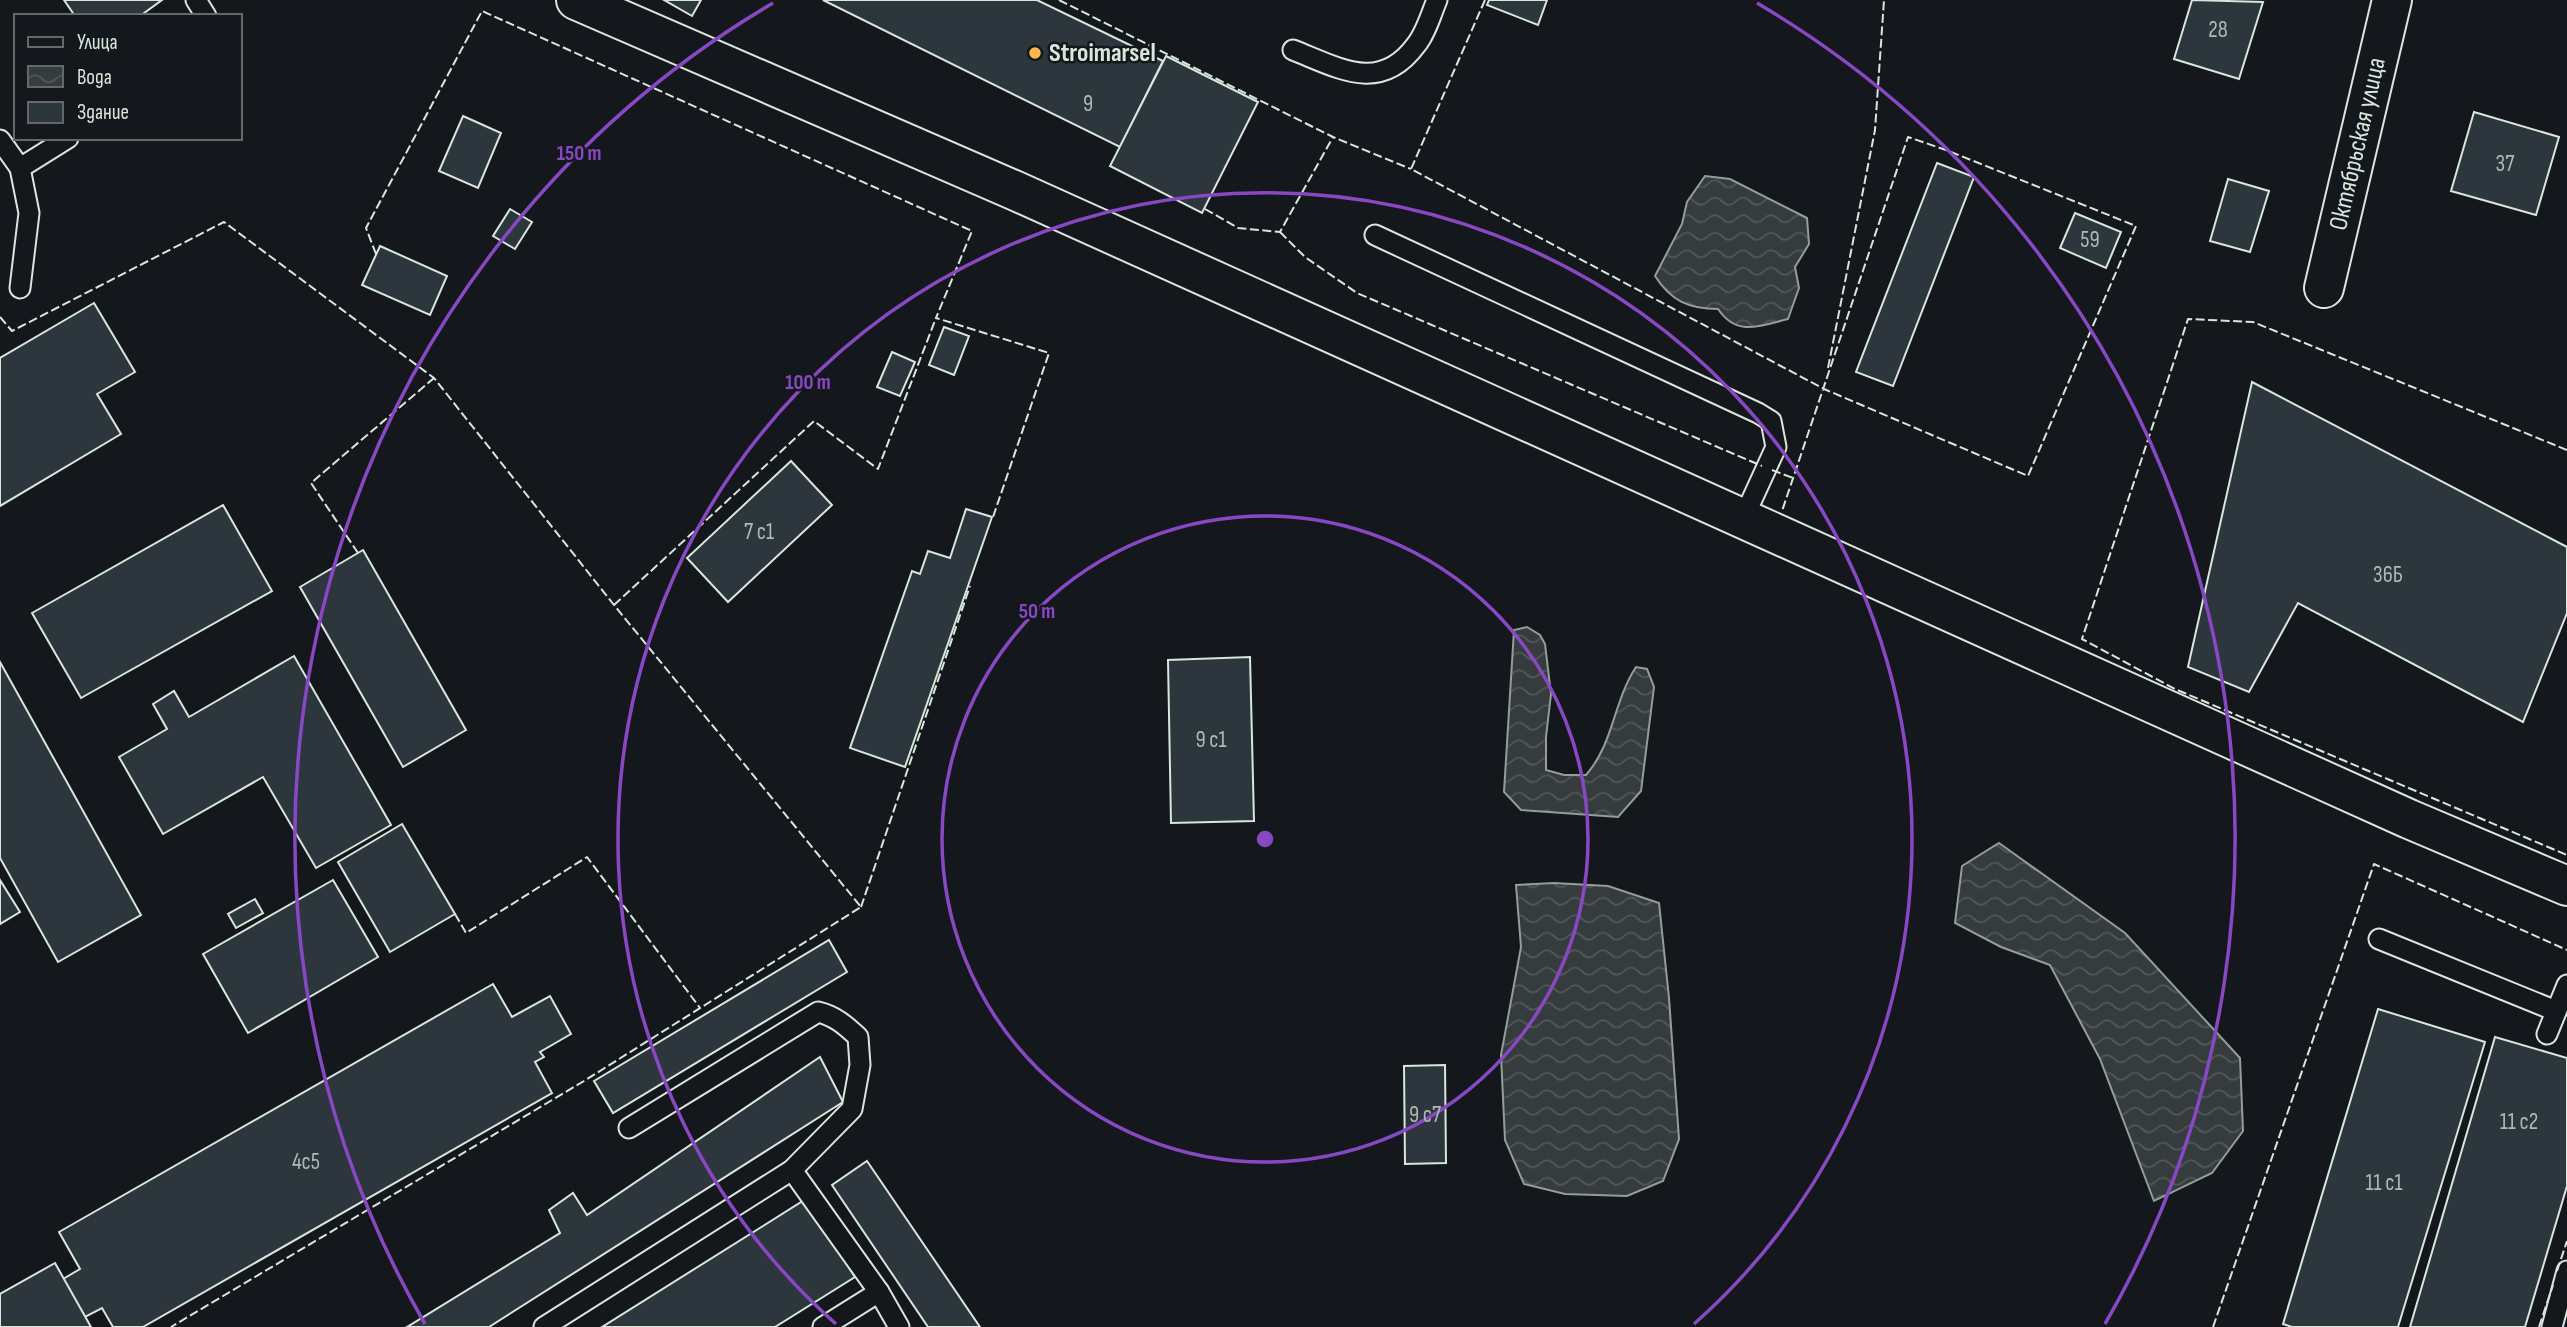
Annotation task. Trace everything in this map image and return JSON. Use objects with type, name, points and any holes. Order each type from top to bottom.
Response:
[{"type":"street","points":[[576,0],[1016,191],[2397,814],[2567,886]]},
{"type":"street","name":"Октябрьская улица","points":[[2324,288],[2392,0]]},
{"type":"lane","points":[[1293,50],[1338,68],[1367,75],[1395,67],[1417,44],[1437,0]]},
{"type":"lane","points":[[0,140],[20,168],[29,213],[20,288]]},
{"type":"lane","points":[[20,168],[65,140]]},
{"type":"lane","points":[[1375,234],[1771,421],[1776,447],[1743,519]]},
{"type":"lane","points":[[2379,939],[2556,1011]]},
{"type":"lane","points":[[2547,1034],[2567,985]]},
{"type":"lane","points":[[544,1327],[792,1170],[852,1109],[860,1065],[858,1037],[831,1015],[818,1012],[629,1128]]},
{"type":"lane","points":[[792,1170],[879,1292],[899,1327]]},
{"type":"lane","points":[[2552,1327],[2567,1271]]},
{"type":"lane","points":[[823,1327],[879,1292]]},
{"type":"water","points":[[1705,176],[1730,179],[1807,218],[1809,244],[1795,267],[1799,288],[1788,319],[1759,326],[1741,326],[1725,318],[1718,309],[1682,302],[1668,292],[1655,276],[1682,224],[1687,202]]},
{"type":"water","points":[[1527,627],[1540,635],[1545,644],[1551,694],[1546,737],[1546,770],[1564,775],[1586,775],[1602,750],[1628,680],[1636,667],[1647,669],[1654,687],[1641,791],[1618,817],[1521,810],[1504,792],[1514,630]]},
{"type":"water","points":[[1999,843],[2125,933],[2240,1058],[2243,1131],[2212,1173],[2154,1201],[2100,1059],[2050,965],[2001,947],[1955,923],[1962,866]]},
{"type":"water","points":[[1554,883],[1608,886],[1659,903],[1679,1139],[1663,1181],[1627,1196],[1565,1194],[1524,1184],[1505,1140],[1501,1055],[1521,947],[1516,885]]},
{"type":"building","points":[[64,0],[162,0],[143,14],[74,14]]},
{"type":"building","points":[[664,0],[701,0],[692,16]]},
{"type":"building","points":[[823,0],[1037,0],[1163,61],[1120,147]]},
{"type":"building","points":[[1489,0],[1547,0],[1538,25],[1487,5]]},
{"type":"building","points":[[2192,0],[2263,2],[2239,79],[2174,59]]},
{"type":"building","points":[[1166,56],[1258,102],[1202,213],[1110,166]]},
{"type":"building","points":[[2474,112],[2559,137],[2536,215],[2451,191]]},
{"type":"building","points":[[463,116],[501,133],[478,188],[439,171]]},
{"type":"building","points":[[1937,163],[1974,177],[1893,386],[1856,372]]},
{"type":"building","points":[[2228,179],[2269,191],[2250,252],[2210,241]]},
{"type":"building","points":[[510,209],[532,222],[515,249],[493,236]]},
{"type":"building","points":[[2075,213],[2121,232],[2106,268],[2060,248]]},
{"type":"building","points":[[380,246],[447,276],[430,315],[362,285]]},
{"type":"building","points":[[94,303],[135,372],[97,394],[121,434],[0,506],[0,358]]},
{"type":"building","points":[[944,327],[969,336],[954,375],[929,365]]},
{"type":"building","points":[[892,352],[915,362],[900,396],[877,387]]},
{"type":"building","points":[[2252,382],[2567,547],[2567,613],[2523,722],[2298,603],[2249,692],[2188,667]]},
{"type":"building","points":[[791,461],[832,505],[728,602],[687,558]]},
{"type":"building","points":[[223,505],[272,591],[81,698],[32,613]]},
{"type":"building","points":[[966,509],[992,517],[905,767],[850,748],[912,571],[920,574],[928,551],[950,558]]},
{"type":"building","points":[[363,550],[466,730],[403,767],[300,587]]},
{"type":"building","points":[[294,656],[391,825],[316,868],[263,777],[163,834],[119,757],[167,729],[153,704],[174,691],[189,717]]},
{"type":"building","points":[[1250,657],[1254,821],[1171,823],[1168,660]]},
{"type":"building","points":[[0,662],[141,915],[58,962],[0,858]]},
{"type":"building","points":[[402,824],[455,914],[390,952],[338,862]]},
{"type":"building","points":[[0,880],[20,912],[0,924]]},
{"type":"building","points":[[333,880],[378,957],[248,1033],[203,954]]},
{"type":"building","points":[[255,899],[263,913],[236,928],[228,914]]},
{"type":"building","points":[[829,940],[847,972],[613,1113],[594,1081]]},
{"type":"building","points":[[493,984],[512,1017],[550,996],[571,1034],[540,1052],[544,1057],[535,1062],[552,1093],[143,1327],[113,1327],[102,1308],[85,1317],[63,1279],[80,1269],[59,1232]]},
{"type":"building","points":[[2378,1009],[2485,1042],[2398,1327],[2292,1327],[2283,1324]]},
{"type":"building","points":[[2495,1037],[2567,1058],[2567,1186],[2525,1327],[2410,1327]]},
{"type":"building","points":[[820,1057],[843,1102],[489,1327],[407,1327],[560,1233],[549,1210],[573,1193],[587,1215]]},
{"type":"building","points":[[1445,1065],[1446,1163],[1405,1164],[1404,1066]]},
{"type":"building","points":[[867,1161],[980,1327],[928,1327],[832,1185]]},
{"type":"building","points":[[806,1199],[855,1277],[775,1327],[602,1327]]},
{"type":"building","points":[[55,1263],[91,1327],[0,1327],[0,1294]]},
{"type":"fence","points":[[1059,0],[1333,137],[1411,169]]},
{"type":"fence","points":[[1485,0],[1411,169],[1824,389],[2028,476],[2136,226],[1908,137],[1782,511]]},
{"type":"fence","points":[[1828,368],[1875,130],[1884,0]]},
{"type":"fence","points":[[376,254],[366,228],[482,11],[972,231],[936,318],[1049,353],[992,520]]},
{"type":"fence","points":[[1205,209],[1238,228],[1280,232],[1333,137]]},
{"type":"fence","points":[[0,317],[12,331],[224,222],[434,378],[614,605],[861,907],[584,1081],[171,1327]]},
{"type":"fence","points":[[1280,232],[1305,257],[1357,293],[1762,466]]},
{"type":"fence","points":[[614,605],[814,421],[878,469],[936,318]]},
{"type":"fence","points":[[2567,450],[2253,322],[2188,319],[2082,639],[2175,689],[2567,855]]},
{"type":"fence","points":[[358,553],[311,483],[434,378]]},
{"type":"fence","points":[[1772,470],[1793,478]]},
{"type":"fence","points":[[861,907],[970,586]]},
{"type":"fence","points":[[455,914],[466,933],[587,857],[700,1008]]},
{"type":"fence","points":[[2213,1327],[2374,864],[2567,950]]},
{"type":"fence","points":[[2557,1271],[2567,1241]]},
{"type":"fence","points":[[2539,1327],[2553,1285]]},
{"type":"place","name":"Stroimarsel","points":[[1035,53]]}]
